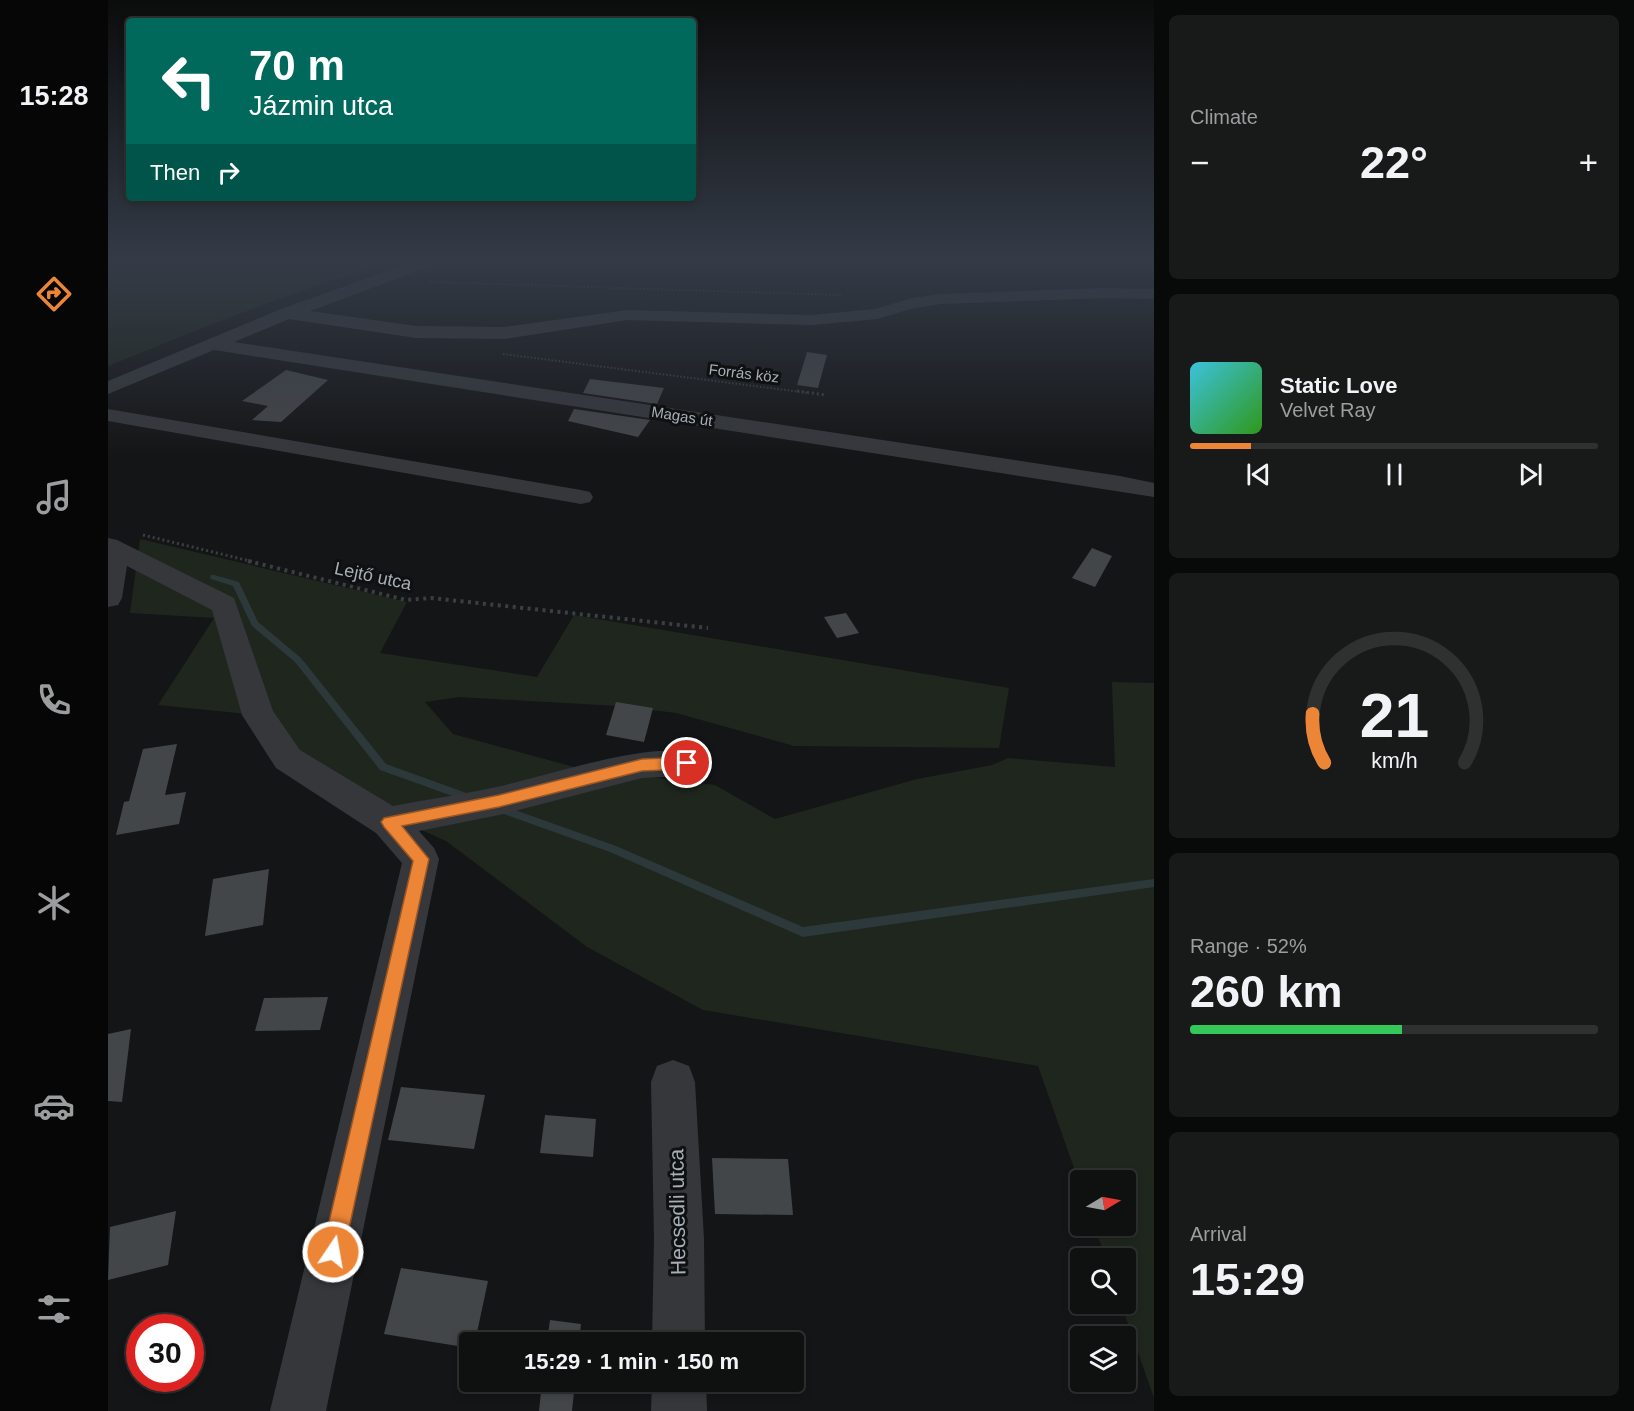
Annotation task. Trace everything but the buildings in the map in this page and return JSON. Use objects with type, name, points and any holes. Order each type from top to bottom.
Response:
[{"type":"street","points":[[108,388],[255,326]]},
{"type":"street","points":[[374,326],[416,332],[504,333],[553,326]]},
{"type":"street","name":"Magas út","points":[[210,344],[1154,490]]},
{"type":"street","points":[[108,415],[581,497]]},
{"type":"street","points":[[108,598],[120,544],[224,605],[258,715],[288,759],[389,822],[422,859],[298,1411]]},
{"type":"street","points":[[389,822],[499,801],[642,765],[687,763]]},
{"type":"street","name":"Hecsedli utca","points":[[673,1082],[679,1239],[679,1332]]},
{"type":"street","points":[[679,1392],[679,1411]]},
{"type":"path","name":"Forrás köz","points":[[500,354],[826,395]]},
{"type":"path","name":"Lejtő utca","points":[[120,544],[406,600],[430,598],[708,628]]},
{"type":"shaded area","points":[[108,326],[207,326],[108,366]]},
{"type":"shaded area","points":[[140,539],[407,602],[380,653],[537,677],[574,615],[1009,688],[999,748],[794,746],[676,713],[618,706],[459,697],[425,702],[453,734],[578,768],[715,785],[775,819],[917,779],[992,765],[1008,758],[1115,767],[1112,682],[1154,683],[1154,1398],[1136,1347],[1136,1326],[1129,1326],[1125,1314],[1136,1314],[1136,1248],[1102,1248],[1098,1236],[1136,1236],[1136,1170],[1075,1170],[1038,1066],[703,1010],[587,947],[446,841],[299,775],[247,714],[158,705],[214,618],[130,613]]},
{"type":"waterway","points":[[214,577],[236,584],[255,624],[298,660],[383,767],[469,798]]},
{"type":"waterway","points":[[501,809],[613,849],[803,932],[1154,883]]},
{"type":"route","points":[[333,1252],[422,859],[389,822],[499,801],[642,765],[687,763]]}]
